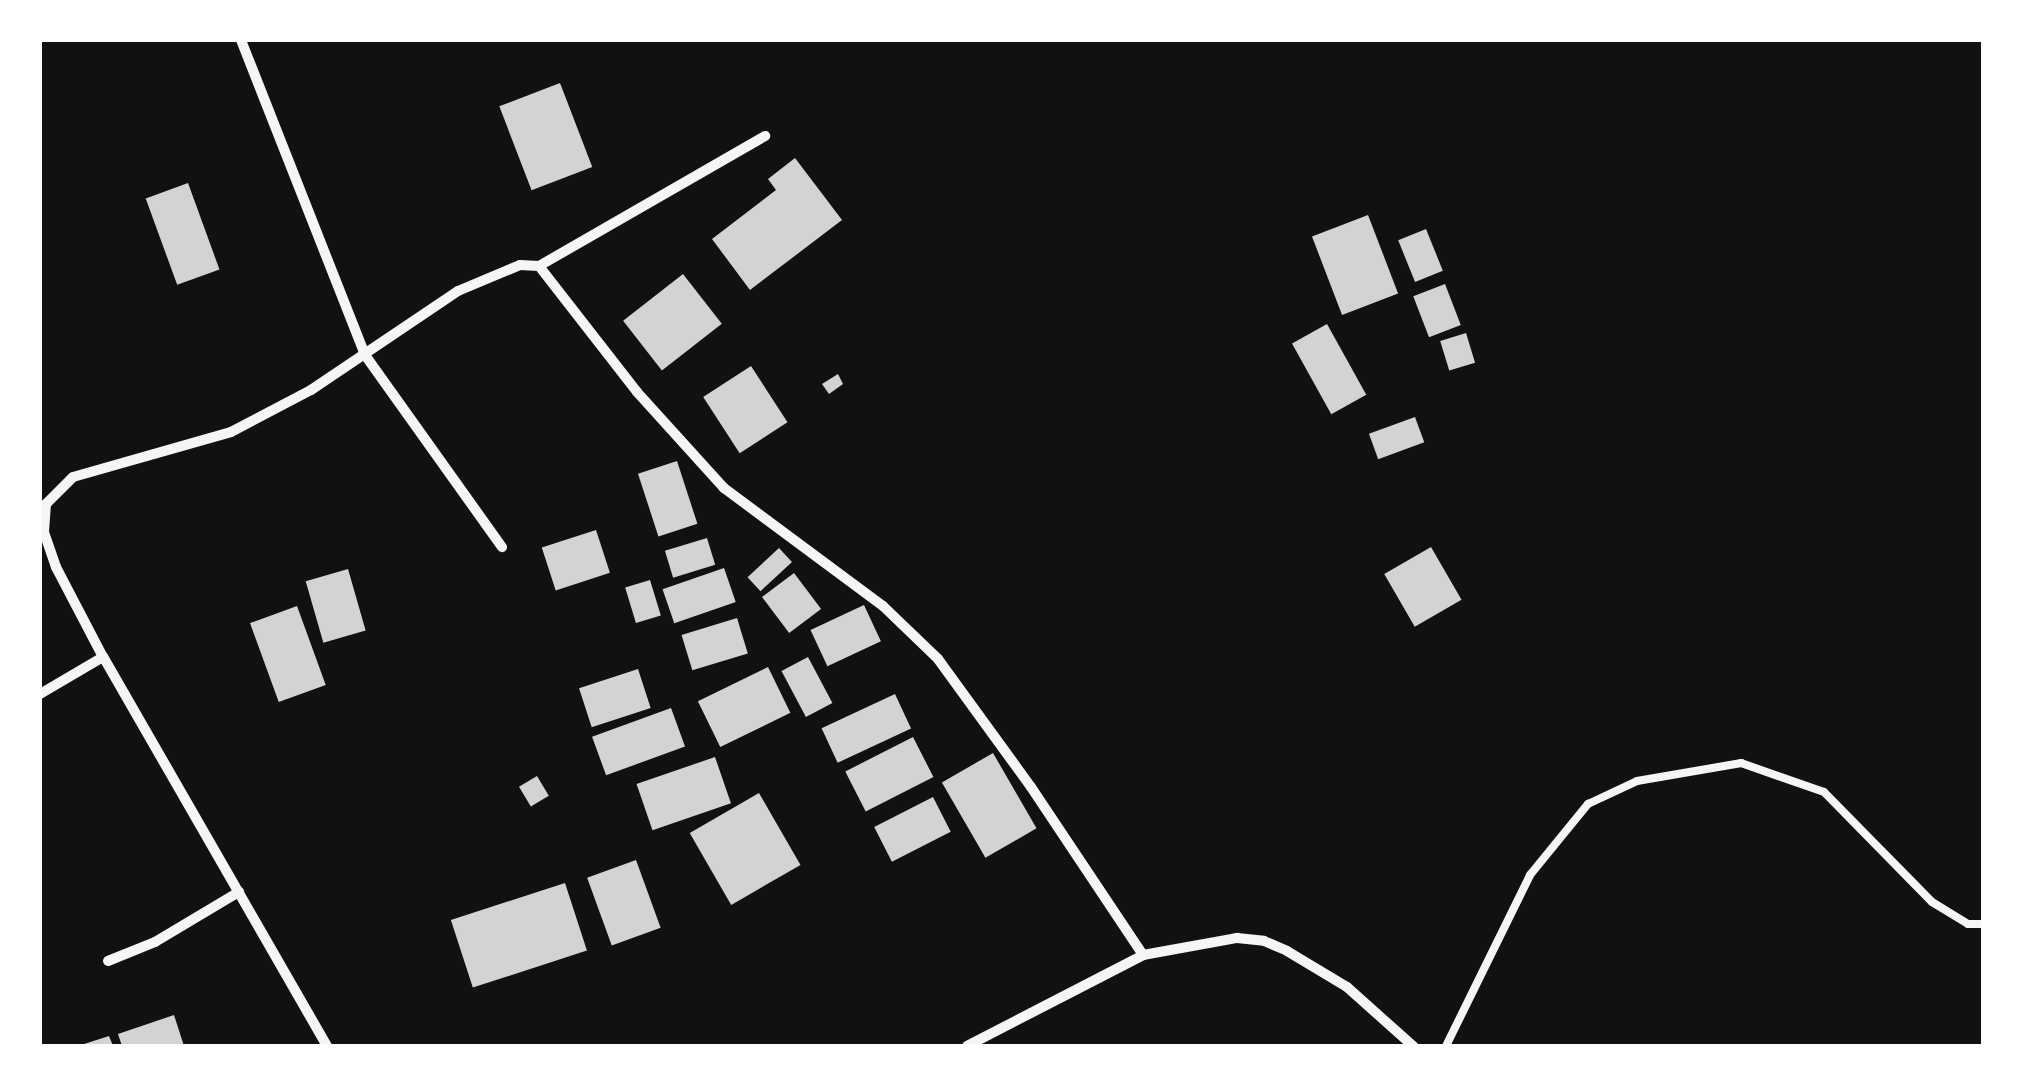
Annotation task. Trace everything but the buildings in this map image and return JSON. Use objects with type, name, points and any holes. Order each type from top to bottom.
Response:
[{"type":"street","points":[[241,40],[364,355],[502,547]]},
{"type":"street","points":[[327,1046],[103,658],[56,567],[44,532],[43,499],[73,477],[231,432],[311,390],[489,274],[520,264],[540,266],[765,136]]},
{"type":"street","points":[[540,266],[637,392],[724,488],[883,606],[938,659],[1031,787],[1143,955]]},
{"type":"street","points":[[43,693],[103,658]]},
{"type":"street","points":[[108,961],[184,927],[239,892]]},
{"type":"street","points":[[967,1046],[1143,955],[1237,938],[1264,942],[1347,987],[1413,1046]]},
{"type":"lane","points":[[1446,1046],[1530,875],[1588,804],[1637,781],[1741,763],[1824,792],[1932,902],[1968,924],[1983,924]]}]
